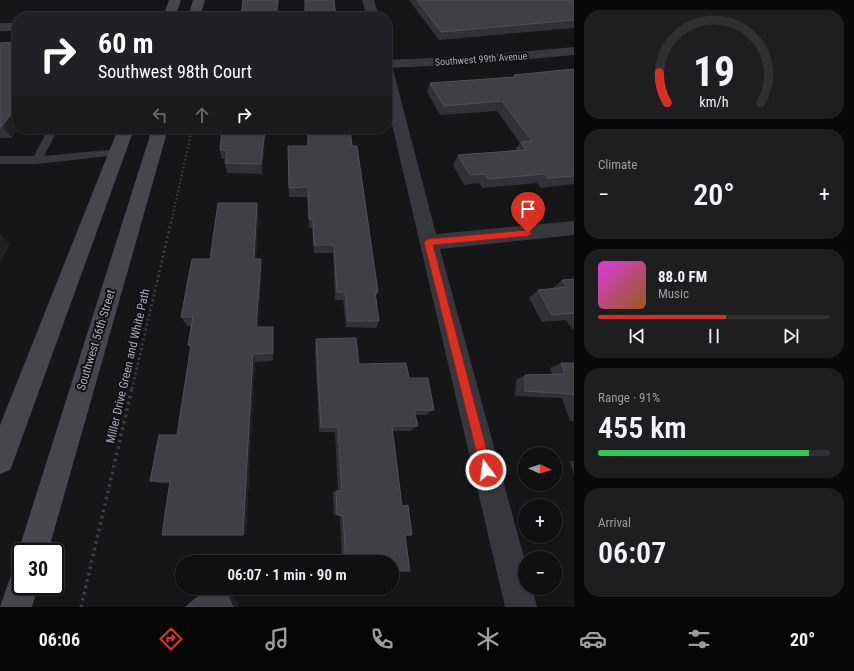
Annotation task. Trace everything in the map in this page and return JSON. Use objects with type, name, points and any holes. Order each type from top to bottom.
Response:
[{"type":"main road","points":[[171,12],[175,0]]},
{"type":"main road","points":[[196,12],[200,0]]},
{"type":"main road","points":[[0,460],[124,134]]},
{"type":"main road","name":"Southwest 56th Street","points":[[36,543],[158,134]]},
{"type":"main road","points":[[16,607],[19,595]]},
{"type":"street","points":[[368,0],[371,12]]},
{"type":"street","points":[[0,27],[12,27]]},
{"type":"street","name":"Southwest 99th Avenue","points":[[392,64],[475,60],[574,51]]},
{"type":"street","points":[[392,94],[428,242],[521,607]]},
{"type":"street","points":[[428,242],[574,228]]},
{"type":"lane","points":[[37,160],[50,134]]},
{"type":"lane","points":[[0,160],[37,160],[118,152]]},
{"type":"path","name":"Miller Drive Green and White Path","points":[[81,607],[191,134]]},
{"type":"building","points":[[243,0],[278,0],[277,12],[241,12]]},
{"type":"building","points":[[305,0],[334,0],[335,12],[305,12]]},
{"type":"building","points":[[417,0],[574,0],[574,20],[441,32]]},
{"type":"building","points":[[12,42],[12,113],[2,126],[0,126],[0,43]]},
{"type":"building","points":[[574,69],[574,176],[548,178],[544,174],[488,179],[485,174],[470,175],[458,155],[526,150],[521,142],[532,141],[502,101],[444,106],[430,83],[515,77],[514,75]]},
{"type":"building","points":[[222,134],[264,134],[261,164],[225,163],[227,150],[220,150]]},
{"type":"building","points":[[308,134],[351,134],[352,146],[357,146],[378,292],[375,292],[379,321],[348,321],[345,292],[337,292],[334,245],[314,245],[313,219],[309,219],[308,187],[289,188],[288,146],[308,146]]},
{"type":"building","points":[[218,203],[257,203],[254,259],[261,259],[256,327],[273,327],[273,353],[253,354],[243,535],[162,535],[170,481],[150,481],[159,435],[177,435],[191,345],[188,345],[193,317],[181,317],[192,259],[210,259]]},
{"type":"building","points":[[574,279],[574,313],[552,315],[538,290],[567,287],[562,280]]},
{"type":"building","points":[[356,338],[359,364],[406,363],[409,378],[428,378],[434,410],[414,410],[418,426],[392,426],[402,506],[408,505],[412,535],[405,535],[410,571],[399,571],[399,555],[346,555],[343,516],[337,515],[336,491],[342,491],[338,427],[321,427],[316,339]]},
{"type":"building","points":[[561,363],[574,363],[574,396],[573,394],[525,391],[525,375],[565,374]]},
{"type":"building","points":[[201,595],[227,595],[233,607],[186,607]]},
{"type":"route","points":[[486,470],[428,242],[528,233]]}]
